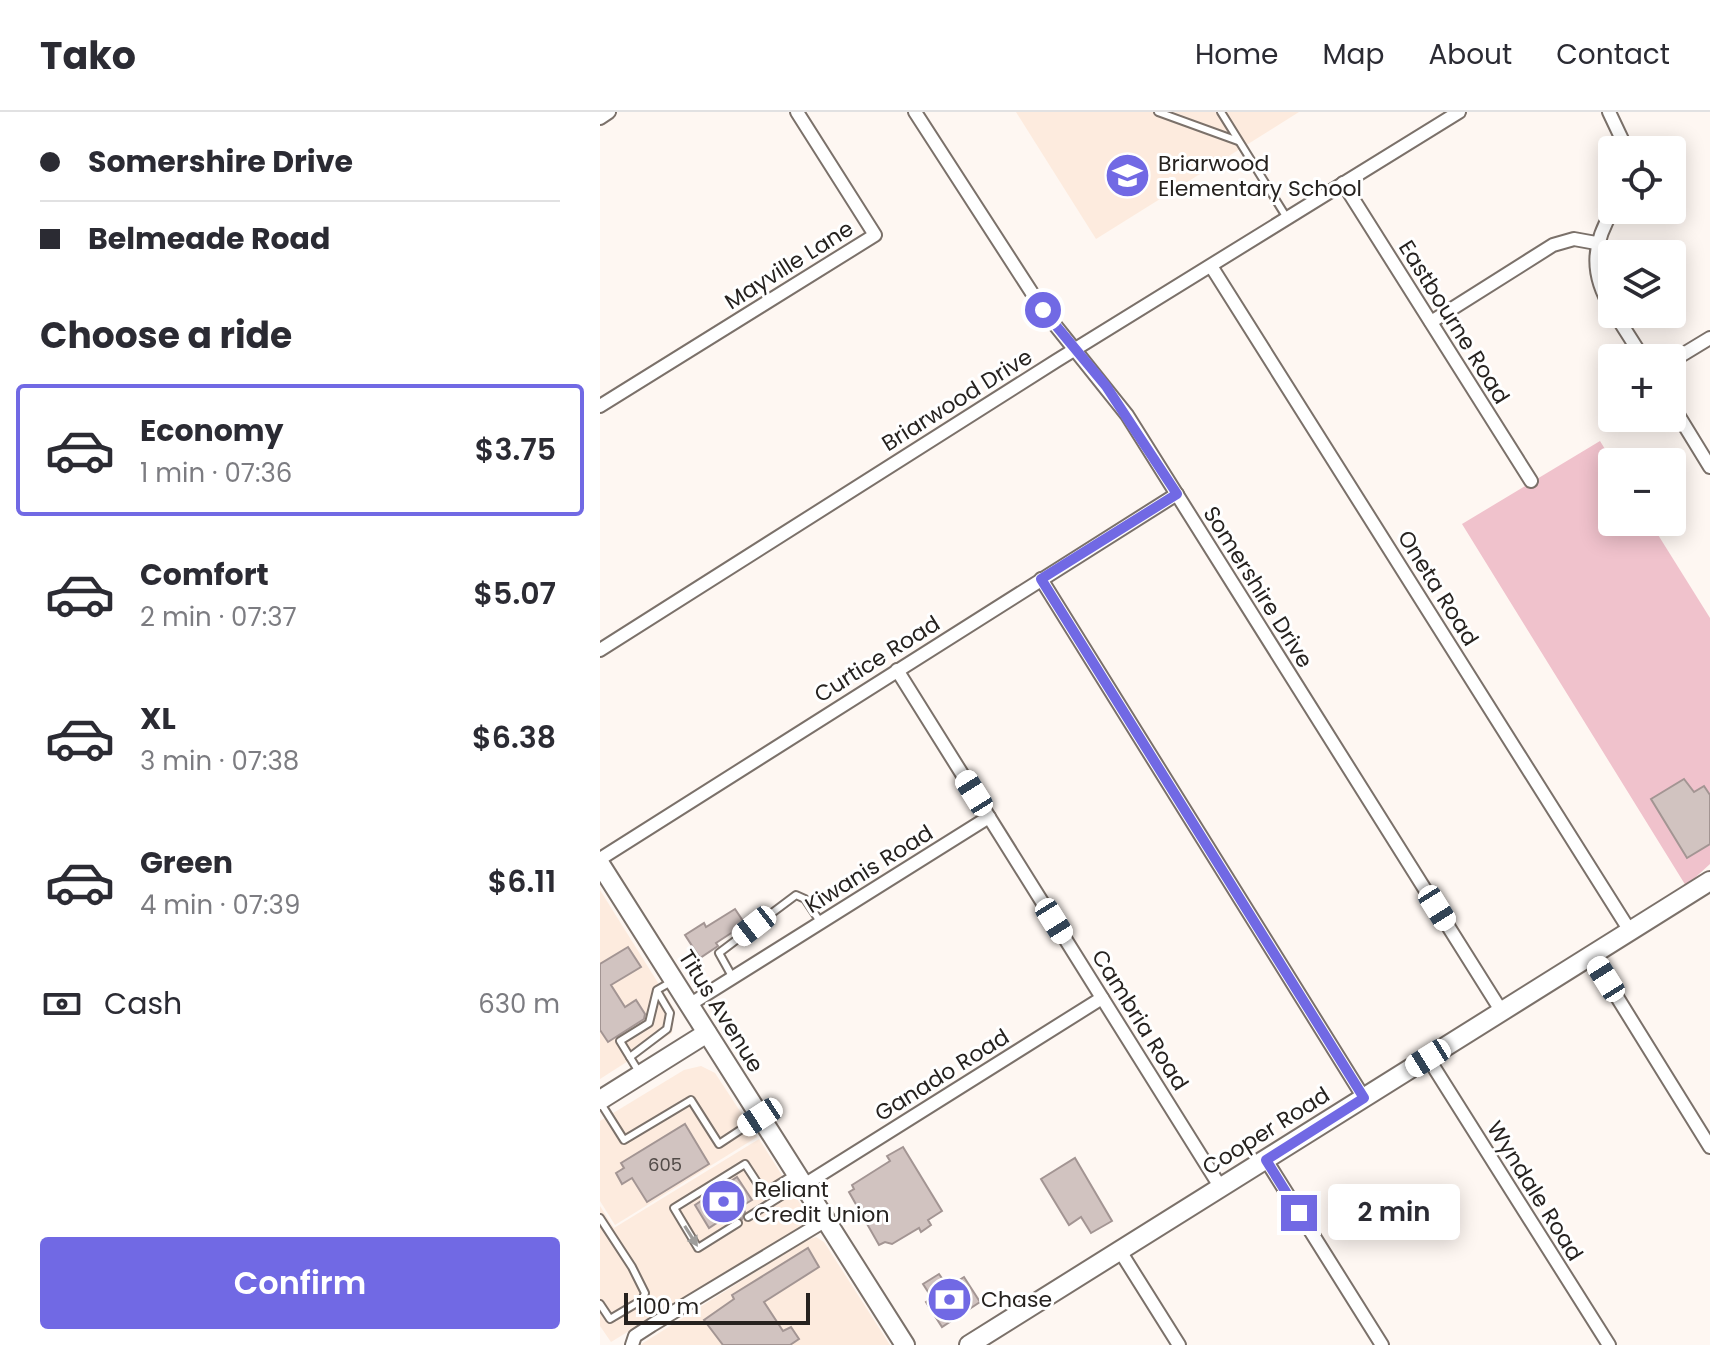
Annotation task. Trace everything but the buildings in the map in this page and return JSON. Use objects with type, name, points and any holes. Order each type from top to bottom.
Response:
[{"type":"street","points":[[600,118],[609,112]]},
{"type":"street","name":"Mayville Lane","points":[[600,406],[875,235],[797,112]]},
{"type":"street","name":"Somershire Drive","points":[[915,112],[1043,310],[1127,415],[1502,1012]]},
{"type":"street","name":"Briarwood Drive","points":[[600,650],[1076,349],[1459,112]]},
{"type":"street","points":[[1609,112],[1620,136]]},
{"type":"street","name":"Eastbourne Road","points":[[1343,183],[1531,481]]},
{"type":"street","points":[[1598,282],[1596,243],[1606,224]]},
{"type":"street","points":[[1431,322],[1553,245],[1574,239],[1596,243]]},
{"type":"street","name":"Oneta Road","points":[[1211,266],[1630,931]]},
{"type":"street","points":[[1686,353],[1710,338]]},
{"type":"street","points":[[1686,428],[1710,467]]},
{"type":"street","name":"Curtice Road","points":[[600,861],[1177,494]]},
{"type":"street","points":[[1041,579],[1364,1098]]},
{"type":"street","name":"Cambria Road","points":[[897,670],[1221,1188]]},
{"type":"street","name":"Kiwanis Road","points":[[689,1005],[989,817]]},
{"type":"street","name":"Titus Avenue","points":[[600,861],[905,1345]]},
{"type":"street","name":"Cooper Road","points":[[969,1345],[1710,881]]},
{"type":"street","points":[[1591,955],[1710,1147]]},
{"type":"street","name":"Ganado Road","points":[[801,1180],[1102,998]]},
{"type":"street","points":[[600,1101],[707,1033]]},
{"type":"street","name":"Wyndale Road","points":[[1428,1058],[1609,1345]]},
{"type":"street","points":[[1266,1160],[1382,1345]]},
{"type":"street","points":[[632,1344],[635,1336],[652,1325],[826,1220]]},
{"type":"street","points":[[1120,1251],[1179,1345]]},
{"type":"lane","points":[[1158,112],[1238,141]]},
{"type":"lane","points":[[1221,112],[1287,218]]},
{"type":"lane","points":[[733,978],[719,953],[796,895],[805,899],[821,923]]},
{"type":"lane","points":[[641,1075],[620,1041],[649,1023],[657,990],[674,980]]},
{"type":"lane","points":[[630,1057],[667,1029],[670,1013],[657,990]]},
{"type":"lane","points":[[649,1023],[658,1038]]},
{"type":"lane","points":[[600,1101],[624,1140],[691,1100],[719,1144],[760,1117]]},
{"type":"lane","points":[[738,1223],[698,1248],[674,1208],[745,1164],[764,1193],[801,1180]]},
{"type":"lane","points":[[748,1217],[801,1180]]},
{"type":"lane","points":[[600,1219],[645,1293],[642,1300],[610,1319],[600,1304]]},
{"type":"shaded area","name":"Briarwood Elementary School","points":[[1016,112],[1299,112],[1096,239]]},
{"type":"shaded area","points":[[1600,441],[1604,448],[1598,448],[1598,536],[1659,536],[1710,618],[1710,864],[1686,886],[1462,524]]},
{"type":"shaded area","points":[[600,890],[675,1010],[672,1033],[600,1079]]},
{"type":"shaded area","points":[[701,1066],[715,1073],[757,1137],[615,1225],[600,1201],[600,1121],[684,1070]]},
{"type":"shaded area","points":[[759,1139],[806,1213],[802,1226],[611,1342],[600,1326],[600,1206],[614,1228]]},
{"type":"shaded area","points":[[816,1237],[824,1242],[890,1345],[640,1345],[806,1240]]},
{"type":"place","name":"Briarwood Elementary School","points":[[1127,176]]},
{"type":"place","name":"Reliant Credit Union","points":[[723,1202]]},
{"type":"place","name":"Chase","points":[[950,1299]]},
{"type":"route","points":[[1043,310],[1106,386],[1177,494],[1041,579],[1364,1098],[1266,1160],[1299,1213]]}]
